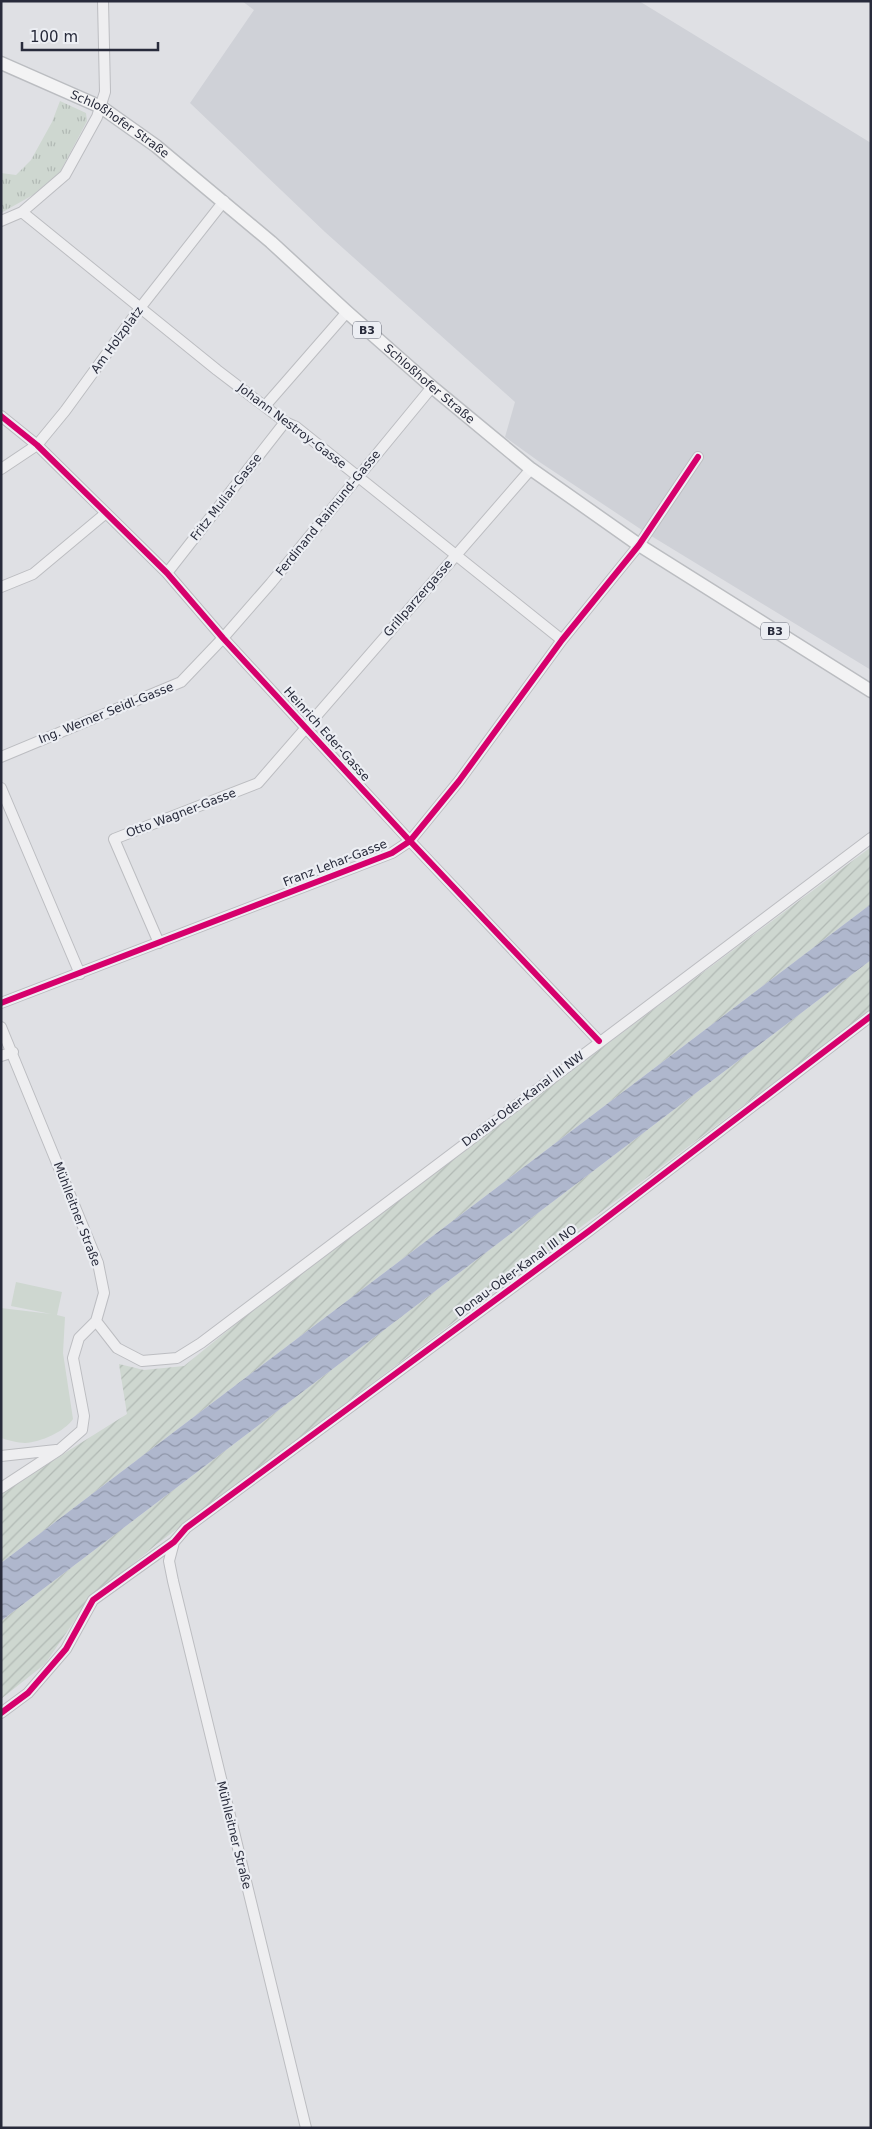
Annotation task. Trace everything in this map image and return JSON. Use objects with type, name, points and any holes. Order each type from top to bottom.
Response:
[{"type":"main road","name":"Schloßhofer Straße","points":[[1,63],[101,108],[156,146],[224,201],[346,312],[432,387],[531,469],[639,546],[871,691]]},
{"type":"street","points":[[1,221],[22,212],[65,175],[101,108],[105,92],[103,1]]},
{"type":"street","name":"Am Holzplatz","points":[[1,469],[37,445],[65,412],[140,308],[224,201]]},
{"type":"street","name":"Johann Nestroy-Gasse","points":[[22,212],[140,308],[285,422],[296,428],[358,476],[449,548],[454,556],[562,640]]},
{"type":"street","points":[[265,406],[346,312]]},
{"type":"street","name":"Ferdinand Raimund-Gasse","points":[[224,638],[432,387]]},
{"type":"street","name":"Heinrich Eder-Gasse","points":[[1,416],[37,445],[167,573],[410,841],[599,1041]]},
{"type":"street","name":"Fritz Muliar-Gasse","points":[[167,573],[285,422]]},
{"type":"street","name":"Franz Lehar-Gasse","points":[[1,1003],[392,853],[410,841],[459,781],[562,640],[639,546],[698,457]]},
{"type":"street","name":"Grillparzergasse","points":[[306,728],[531,469]]},
{"type":"street","points":[[1,587],[33,574],[106,513]]},
{"type":"street","name":"Ing. Werner Seidl-Gasse","points":[[1,757],[181,682],[224,638]]},
{"type":"street","name":"Otto Wagner-Gasse","points":[[159,943],[114,839],[258,782],[306,728]]},
{"type":"street","points":[[1,788],[80,974]]},
{"type":"street","name":"Donau-Oder-Kanal III NW","points":[[96,1321],[117,1348],[142,1361],[177,1358],[201,1343],[599,1041],[871,838]]},
{"type":"street","name":"Donau-Oder-Kanal III NO","points":[[1,1713],[28,1693],[66,1649],[93,1600],[174,1542],[186,1528],[589,1231],[871,1016]]},
{"type":"street","name":"Mühlleitner Straße","points":[[1,1027],[98,1263],[104,1293],[96,1321],[79,1338],[74,1358],[84,1416],[82,1430],[59,1450]]},
{"type":"street","points":[[1,1056],[12,1052]]},
{"type":"street","points":[[1,1456],[59,1450]]},
{"type":"street","points":[[1,1488],[59,1450]]},
{"type":"street","name":"Mühlleitner Straße","points":[[174,1542],[169,1561],[172,1582],[306,2128]]},
{"type":"shaded area","points":[[242,1],[639,1],[871,143],[871,670],[648,534],[505,437],[515,402],[325,232],[190,103],[254,10]]},
{"type":"green space","points":[[60,101],[86,113],[87,121],[60,172],[40,191],[1,213],[1,173],[16,175],[31,160],[52,122]]},
{"type":"green space","points":[[871,847],[871,904],[1,1563],[1,1493],[127,1414],[119,1364],[144,1370],[184,1366],[275,1292]]},
{"type":"green space","points":[[871,960],[871,1010],[157,1544],[88,1601],[45,1664],[1,1699],[1,1621]]},
{"type":"green space","points":[[16,1282],[62,1292],[57,1315],[65,1317],[63,1353],[73,1419],[64,1428],[52,1435],[38,1441],[25,1443],[1,1438],[1,1308],[51,1314],[11,1306]]},
{"type":"water","points":[[871,904],[871,960],[1,1621],[1,1563]]},
{"type":"cycle path","points":[[1,416],[37,445],[167,573],[223,638],[410,841],[599,1041]]},
{"type":"cycle path","points":[[1,1003],[392,853],[410,841],[459,781],[562,640],[639,545],[698,457]]},
{"type":"cycle path","points":[[1,1713],[28,1693],[66,1649],[93,1600],[174,1542],[186,1528],[589,1231],[871,1016]]}]
